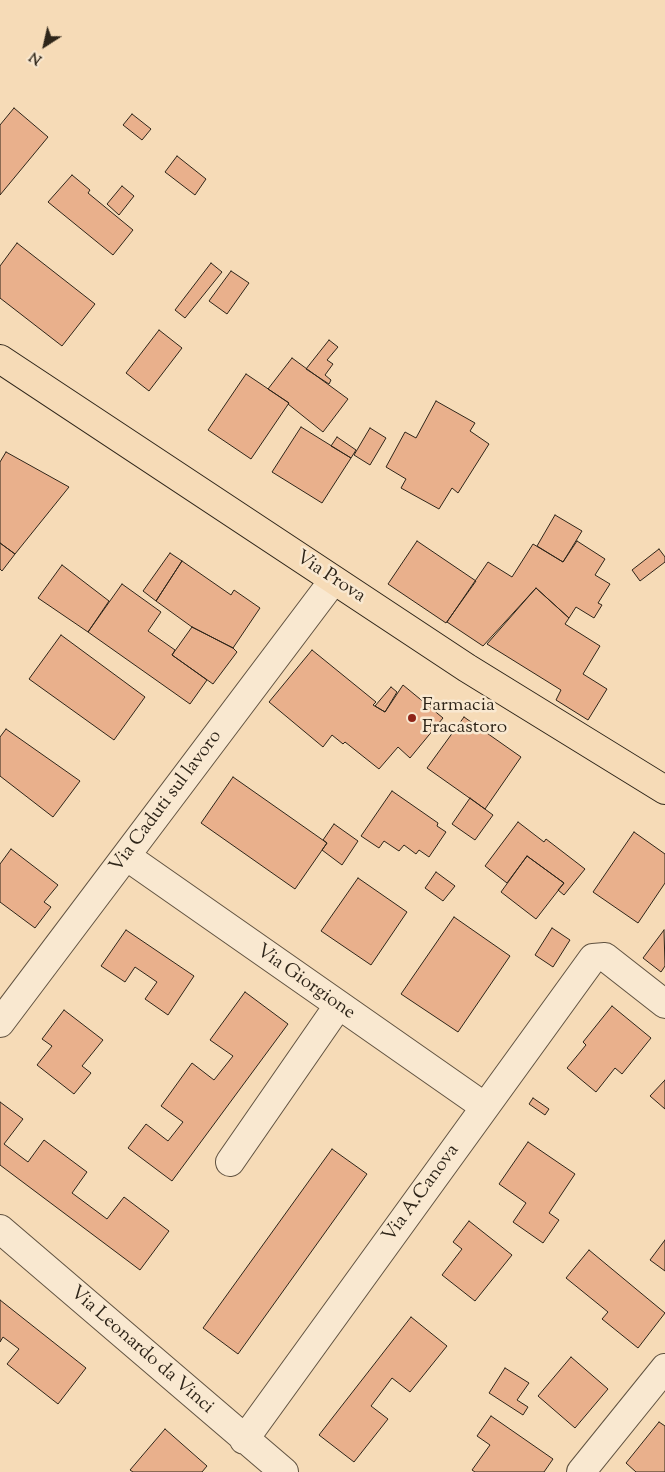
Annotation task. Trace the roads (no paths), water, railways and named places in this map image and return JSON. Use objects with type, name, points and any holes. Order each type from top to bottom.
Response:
[{"type":"main road","name":"Via Prova","points":[[0,359],[467,668],[665,790]]},
{"type":"street","name":"Via Caduti sul lavoro","points":[[0,1023],[333,581]]},
{"type":"street","name":"Via Giorgione","points":[[126,856],[485,1107]]},
{"type":"street","name":"Via A.Canova","points":[[244,1440],[594,958],[605,957],[665,1004]]},
{"type":"street","points":[[230,1162],[338,1006]]},
{"type":"street","name":"Via Leonardo da Vinci","points":[[0,1229],[244,1440],[284,1472]]},
{"type":"street","points":[[581,1472],[665,1368]]},
{"type":"place","name":"Farmacia Fracastoro","points":[[412,718]]}]
